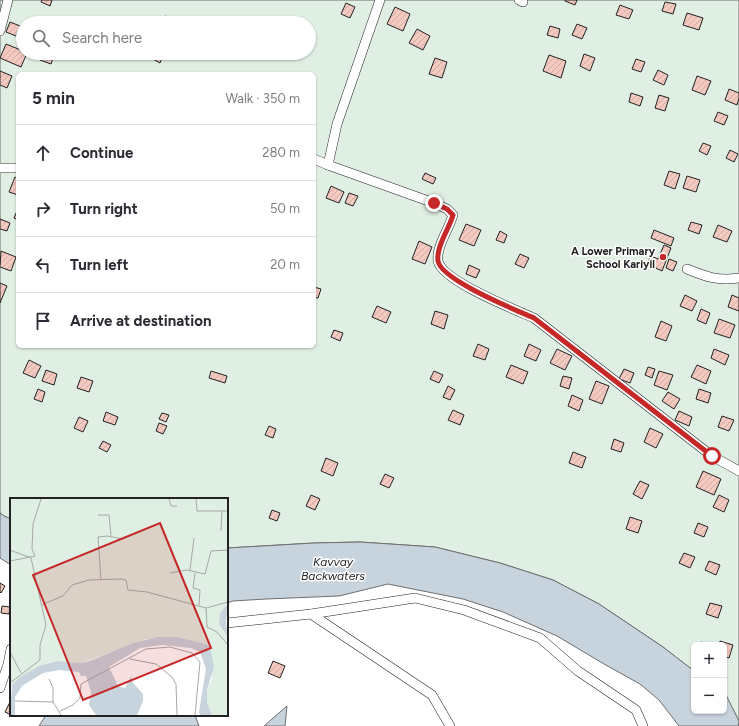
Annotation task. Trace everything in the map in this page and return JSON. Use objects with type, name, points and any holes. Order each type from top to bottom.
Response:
[{"type":"street","points":[[0,31],[8,0]]},
{"type":"street","points":[[328,165],[337,124],[380,0]]},
{"type":"street","points":[[316,160],[447,209],[453,215],[438,254],[438,263],[442,269],[458,282],[534,318],[712,456],[739,471]]},
{"type":"street","points":[[0,168],[16,168]]},
{"type":"street","points":[[687,269],[712,278],[725,280],[739,278]]},
{"type":"street","points":[[228,623],[311,614],[415,598],[464,610],[540,638],[578,671],[636,710],[643,726]]},
{"type":"street","points":[[311,614],[432,695],[450,726]]},
{"type":"street","points":[[0,688],[10,654]]},
{"type":"green space","points":[[0,0],[739,0],[739,721],[727,698],[727,642],[691,642],[691,669],[663,647],[599,604],[553,580],[500,563],[435,547],[360,542],[228,548],[228,498],[10,498],[10,519],[0,513]]},
{"type":"water","points":[[0,513],[10,519],[10,564],[0,558]]},
{"type":"water","name":"Kavvay Backwaters","points":[[360,542],[435,547],[500,563],[553,580],[599,604],[663,647],[691,669],[691,714],[727,714],[727,697],[739,721],[738,726],[679,726],[659,700],[640,684],[557,636],[503,612],[463,599],[388,584],[339,596],[266,599],[228,603],[228,548]]},
{"type":"water","points":[[287,706],[285,726],[264,726]]},
{"type":"water","points":[[45,716],[195,716],[199,726],[39,726]]},
{"type":"building","points":[[42,0],[52,0],[50,6],[41,2]]},
{"type":"building","points":[[565,0],[577,0],[575,5]]},
{"type":"building","points":[[665,2],[676,4],[673,14],[662,11]]},
{"type":"building","points":[[346,3],[355,7],[350,18],[341,14]]},
{"type":"building","points":[[620,5],[633,10],[629,19],[616,15]]},
{"type":"building","points":[[395,7],[410,14],[403,31],[387,24]]},
{"type":"building","points":[[687,13],[703,18],[699,30],[683,25]]},
{"type":"building","points":[[10,22],[16,24],[16,36],[6,32]]},
{"type":"building","points":[[577,24],[587,28],[582,39],[572,35]]},
{"type":"building","points":[[550,26],[560,29],[558,38],[547,35]]},
{"type":"building","points":[[417,29],[430,36],[423,50],[409,43]]},
{"type":"building","points":[[6,44],[16,48],[16,60],[24,60],[21,67],[0,58]]},
{"type":"building","points":[[584,54],[595,58],[590,71],[580,66]]},
{"type":"building","points":[[549,55],[566,61],[561,78],[543,71]]},
{"type":"building","points":[[435,58],[447,62],[442,78],[429,74]]},
{"type":"building","points":[[636,59],[645,62],[641,72],[632,69]]},
{"type":"building","points":[[40,60],[52,60],[51,64]]},
{"type":"building","points":[[658,70],[668,75],[664,85],[653,80]]},
{"type":"building","points":[[0,71],[12,76],[7,88],[0,85]]},
{"type":"building","points":[[697,76],[711,81],[705,95],[692,90]]},
{"type":"building","points":[[729,89],[739,93],[737,105],[725,100]]},
{"type":"building","points":[[631,93],[643,97],[640,106],[629,102]]},
{"type":"building","points":[[659,95],[669,98],[665,111],[655,108]]},
{"type":"building","points":[[718,112],[728,116],[724,125],[714,121]]},
{"type":"building","points":[[703,143],[711,146],[707,155],[699,151]]},
{"type":"building","points":[[730,150],[738,154],[734,162],[726,158]]},
{"type":"building","points":[[669,171],[680,174],[675,189],[664,185]]},
{"type":"building","points":[[425,173],[436,178],[433,184],[422,179]]},
{"type":"building","points":[[687,176],[700,180],[696,192],[683,188]]},
{"type":"building","points":[[15,177],[16,194],[9,192]]},
{"type":"building","points":[[331,186],[344,192],[339,203],[326,198]]},
{"type":"building","points":[[349,193],[358,196],[353,206],[345,203]]},
{"type":"building","points":[[0,219],[10,223],[7,231],[0,229]]},
{"type":"building","points":[[691,222],[702,225],[699,234],[688,230]]},
{"type":"building","points":[[466,224],[481,230],[474,246],[459,240]]},
{"type":"building","points":[[718,225],[732,231],[727,242],[713,237]]},
{"type":"building","name":"A Lower Primary School Kariyil","points":[[654,230],[674,238],[671,246],[651,238]]},
{"type":"building","points":[[500,231],[507,235],[504,243],[496,240]]},
{"type":"building","points":[[419,241],[432,247],[425,264],[412,259]]},
{"type":"building","name":"A Lower Primary School Kariyil","points":[[664,245],[671,248],[662,271],[647,264],[651,256],[658,259]]},
{"type":"building","points":[[1,251],[16,257],[11,271],[0,267]]},
{"type":"building","points":[[520,254],[529,258],[524,268],[515,264]]},
{"type":"building","points":[[669,259],[677,262],[673,271],[666,268]]},
{"type":"building","points":[[469,265],[480,270],[476,278],[466,274]]},
{"type":"building","points":[[0,283],[7,286],[0,303]]},
{"type":"building","points":[[316,288],[321,289],[318,298],[316,298]]},
{"type":"building","points":[[685,295],[697,301],[692,311],[680,306]]},
{"type":"building","points":[[732,295],[739,298],[739,311],[728,307]]},
{"type":"building","points":[[377,306],[391,312],[386,323],[372,317]]},
{"type":"building","points":[[701,309],[710,313],[706,324],[697,320]]},
{"type":"building","points":[[435,311],[448,315],[444,329],[431,324]]},
{"type":"building","points":[[719,319],[735,325],[730,338],[714,333]]},
{"type":"building","points":[[661,321],[672,326],[666,341],[655,337]]},
{"type":"building","points":[[334,330],[343,333],[340,341],[331,337]]},
{"type":"building","points":[[478,344],[489,349],[485,360],[473,356]]},
{"type":"building","points":[[529,344],[541,350],[536,361],[524,356]]},
{"type":"building","points":[[557,349],[572,356],[565,370],[550,363]]},
{"type":"building","points":[[714,349],[729,355],[725,365],[711,358]]},
{"type":"building","points":[[29,360],[41,366],[35,378],[23,373]]},
{"type":"building","points":[[511,365],[528,372],[523,384],[506,377]]},
{"type":"building","points":[[697,365],[711,371],[706,384],[691,377]]},
{"type":"building","points":[[648,367],[655,369],[652,378],[645,375]]},
{"type":"building","points":[[624,369],[634,373],[630,383],[619,379]]},
{"type":"building","points":[[46,370],[57,374],[54,385],[42,381]]},
{"type":"building","points":[[211,371],[227,376],[225,383],[209,378]]},
{"type":"building","points":[[434,371],[443,375],[439,383],[430,379]]},
{"type":"building","points":[[659,371],[673,375],[667,390],[654,385]]},
{"type":"building","points":[[563,376],[572,378],[569,389],[560,386]]},
{"type":"building","points":[[81,377],[93,381],[89,392],[77,388]]},
{"type":"building","points":[[596,381],[609,386],[602,404],[589,399]]},
{"type":"building","points":[[448,386],[455,390],[450,400],[443,397]]},
{"type":"building","points":[[38,389],[45,392],[42,402],[34,399]]},
{"type":"building","points":[[699,389],[711,393],[708,403],[696,399]]},
{"type":"building","points":[[668,392],[680,399],[674,409],[662,401]]},
{"type":"building","points":[[572,395],[583,400],[579,411],[568,406]]},
{"type":"building","points":[[453,410],[464,415],[460,425],[448,420]]},
{"type":"building","points":[[679,411],[692,417],[689,426],[675,420]]},
{"type":"building","points":[[106,412],[118,417],[115,425],[103,421]]},
{"type":"building","points":[[162,413],[169,415],[166,422],[159,419]]},
{"type":"building","points":[[722,416],[734,420],[729,431],[718,427]]},
{"type":"building","points":[[79,417],[88,421],[83,432],[74,428]]},
{"type":"building","points":[[159,423],[167,426],[163,434],[156,431]]},
{"type":"building","points":[[269,426],[276,429],[273,438],[265,435]]},
{"type":"building","points":[[650,428],[663,434],[656,448],[644,442]]},
{"type":"building","points":[[614,439],[624,443],[621,452],[611,449]]},
{"type":"building","points":[[103,441],[111,445],[107,452],[99,448]]},
{"type":"building","points":[[573,452],[586,457],[582,468],[569,463]]},
{"type":"building","points":[[326,458],[338,463],[333,476],[321,471]]},
{"type":"building","points":[[703,471],[721,479],[714,495],[696,487]]},
{"type":"building","points":[[385,474],[394,478],[389,488],[380,484]]},
{"type":"building","points":[[640,481],[649,485],[642,499],[633,494]]},
{"type":"building","points":[[311,495],[320,499],[315,510],[306,506]]},
{"type":"building","points":[[719,495],[729,500],[724,512],[713,507]]},
{"type":"building","points":[[272,510],[280,513],[277,521],[269,518]]},
{"type":"building","points":[[630,517],[642,521],[638,533],[626,529]]},
{"type":"building","points":[[698,523],[708,527],[704,537],[694,533]]},
{"type":"building","points":[[684,553],[695,557],[690,568],[679,563]]},
{"type":"building","points":[[709,561],[720,565],[716,575],[705,570]]},
{"type":"building","points":[[0,583],[5,586],[1,593],[0,592]]},
{"type":"building","points":[[710,603],[722,606],[718,618],[706,614]]},
{"type":"building","points":[[2,606],[10,607],[9,614],[1,613]]},
{"type":"building","points":[[727,643],[733,645],[729,658],[727,657]]},
{"type":"building","points":[[273,661],[285,666],[280,678],[268,673]]},
{"type":"building","points":[[10,702],[10,714],[5,712]]},
{"type":"place","name":"A Lower Primary School Kariyil","points":[[663,257]]},
{"type":"route","points":[[434,203],[447,209],[453,215],[438,254],[438,263],[442,269],[458,282],[534,318],[712,456]]}]
